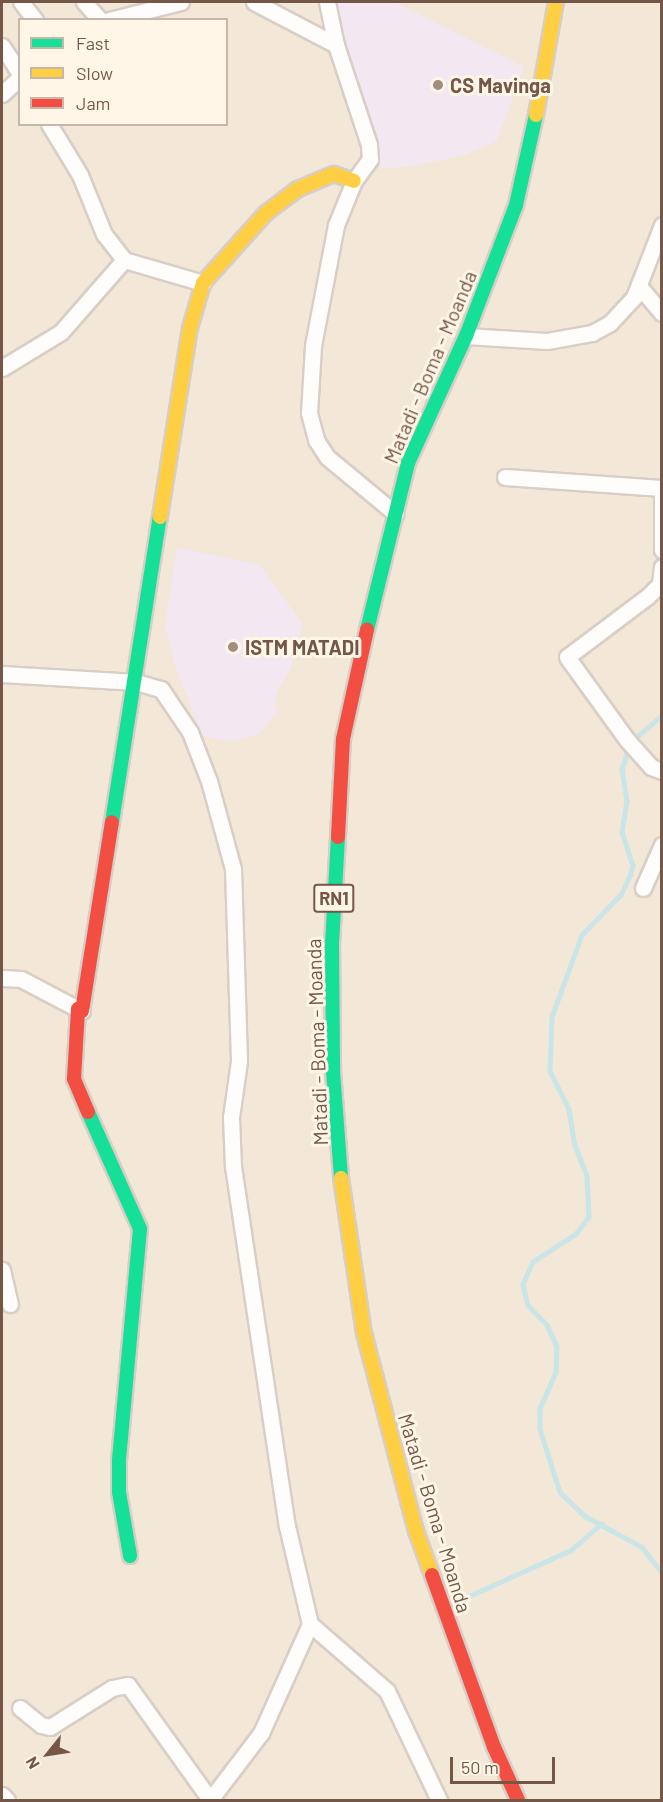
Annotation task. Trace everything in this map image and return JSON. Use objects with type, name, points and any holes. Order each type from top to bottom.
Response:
[{"type":"main road","name":"Matadi - Boma - Moanda","points":[[518,1800],[494,1747],[416,1531],[364,1333],[343,1205],[333,1071],[332,956],[343,739],[408,463],[466,336],[516,205],[548,58],[556,2]]},
{"type":"main road","points":[[130,1556],[119,1492],[120,1417],[142,1245],[135,1214],[74,1079],[78,1009],[82,1011],[136,682],[190,328],[203,283],[266,213],[298,189],[315,179],[334,174],[354,181]]},
{"type":"street","points":[[21,2],[33,18]]},
{"type":"street","points":[[84,2],[98,18]]},
{"type":"street","points":[[117,18],[181,2]]},
{"type":"street","points":[[254,2],[336,45]]},
{"type":"street","points":[[327,2],[336,45],[369,145],[370,159],[354,181],[336,225],[313,346],[309,413],[316,440],[327,457],[396,514]]},
{"type":"street","points":[[2,46],[18,73]]},
{"type":"street","points":[[9,93],[18,79]]},
{"type":"street","points":[[50,126],[80,175],[104,234],[124,260],[203,283]]},
{"type":"street","points":[[466,336],[548,341],[592,333],[617,316],[639,286],[662,225]]},
{"type":"street","points":[[2,369],[62,332],[124,260]]},
{"type":"street","points":[[639,286],[662,313]]},
{"type":"street","points":[[505,477],[662,488]]},
{"type":"street","points":[[662,496],[662,550]]},
{"type":"street","points":[[662,567],[660,584],[648,596],[567,657],[627,740],[651,767],[662,771]]},
{"type":"street","points":[[2,674],[136,682],[161,689],[190,732],[209,781],[233,869],[239,1061],[231,1117],[233,1166],[287,1526],[310,1624],[387,1691],[439,1800]]},
{"type":"street","points":[[643,888],[662,845]]},
{"type":"street","points":[[2,978],[21,979],[82,1011]]},
{"type":"street","points":[[2,1270],[10,1304]]},
{"type":"street","points":[[20,1708],[41,1725],[50,1727],[111,1688],[128,1685],[209,1799],[247,1756],[261,1733],[310,1624]]},
{"type":"street","points":[[2,1795],[7,1800]]},
{"type":"shaded area","points":[[2,2],[661,2],[661,1800],[2,1800]]},
{"type":"shaded area","name":"CS Mavinga","points":[[330,2],[395,2],[524,67],[497,141],[465,155],[408,167],[381,168],[366,135],[364,104],[334,30]]},
{"type":"shaded area","name":"ISTM MATADI","points":[[177,547],[260,565],[303,624],[291,667],[275,697],[277,712],[260,733],[233,742],[202,736],[176,669],[165,626]]},
{"type":"waterway","points":[[632,741],[662,715]]},
{"type":"waterway","points":[[629,748],[622,769],[627,801],[622,832],[633,865],[631,874],[621,895],[582,935],[552,1017],[550,1071],[569,1109],[575,1145],[587,1177],[589,1217],[576,1234],[533,1262],[523,1284],[528,1305],[547,1325],[557,1346],[556,1372],[540,1409],[540,1429],[560,1492],[585,1516],[642,1547],[662,1573]]},
{"type":"waterway","points":[[458,1601],[571,1550],[601,1524]]},
{"type":"traffic: fast","points":[[367,630],[408,463],[466,336],[516,205],[536,115]]},
{"type":"traffic: fast","points":[[112,822],[160,517]]},
{"type":"traffic: fast","points":[[338,837],[332,944],[333,1071],[341,1178]]},
{"type":"traffic: fast","points":[[88,1112],[140,1229],[119,1461],[119,1492],[130,1556]]},
{"type":"traffic: slow","points":[[536,115],[556,2]]},
{"type":"traffic: slow","points":[[160,517],[190,328],[203,283],[266,213],[298,189],[334,174],[354,181]]},
{"type":"traffic: slow","points":[[341,1178],[364,1333],[416,1531],[432,1575]]},
{"type":"traffic: jam","points":[[338,837],[343,739],[367,630]]},
{"type":"traffic: jam","points":[[88,1112],[74,1079],[78,1009],[82,1011],[112,822]]},
{"type":"traffic: jam","points":[[432,1575],[494,1747],[518,1800]]},
{"type":"place","name":"CS Mavinga","points":[[438,85]]},
{"type":"place","name":"ISTM MATADI","points":[[233,647]]}]
